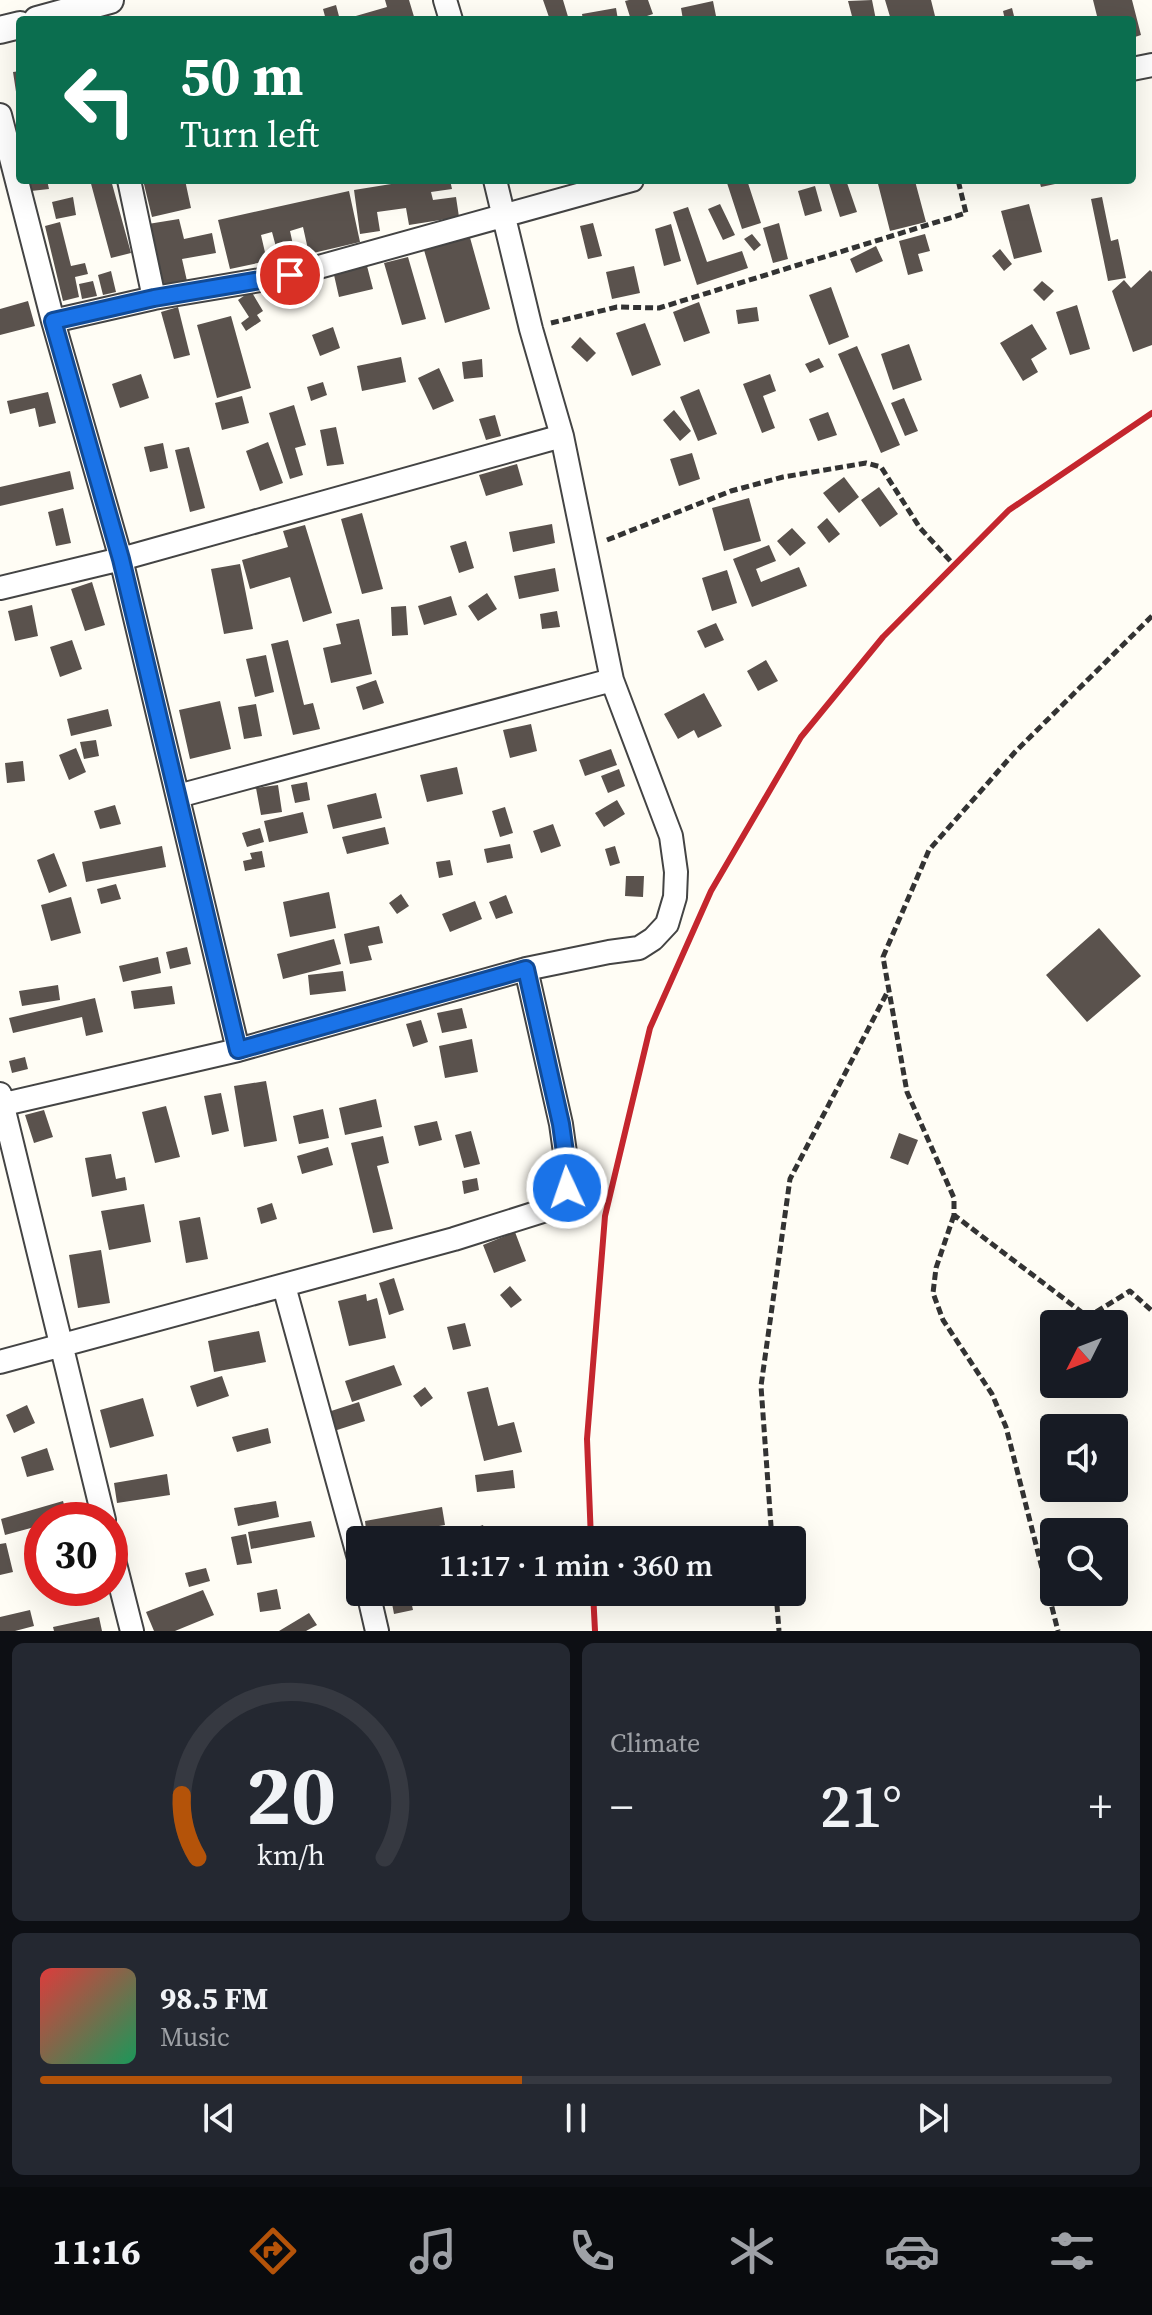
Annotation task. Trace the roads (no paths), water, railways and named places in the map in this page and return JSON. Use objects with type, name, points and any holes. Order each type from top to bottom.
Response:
[{"type":"street","points":[[58,16],[101,8]]},
{"type":"street","points":[[0,115],[16,177]]},
{"type":"street","points":[[18,184],[121,559],[238,1050]]},
{"type":"street","points":[[130,184],[154,298]]},
{"type":"street","points":[[100,1502],[1,1101],[238,1050],[526,969],[639,948],[667,924],[675,897],[676,872],[671,836],[612,680],[562,436],[531,329],[496,184]]},
{"type":"street","points":[[53,321],[154,298],[290,275],[617,184]]},
{"type":"street","points":[[0,588],[121,559],[562,436]]},
{"type":"street","points":[[178,796],[612,680]]},
{"type":"street","points":[[0,1362],[284,1286],[549,1209],[561,1199],[567,1188],[568,1174],[561,1124],[526,969]]},
{"type":"street","points":[[284,1286],[350,1526]]},
{"type":"street","points":[[126,1606],[132,1631]]},
{"type":"street","points":[[371,1606],[377,1631]]},
{"type":"railway","points":[[590,1526],[587,1439],[605,1216],[650,1028],[711,891],[801,737],[883,637],[1009,510],[1152,413]]},
{"type":"railway","points":[[594,1606],[595,1631]]}]
